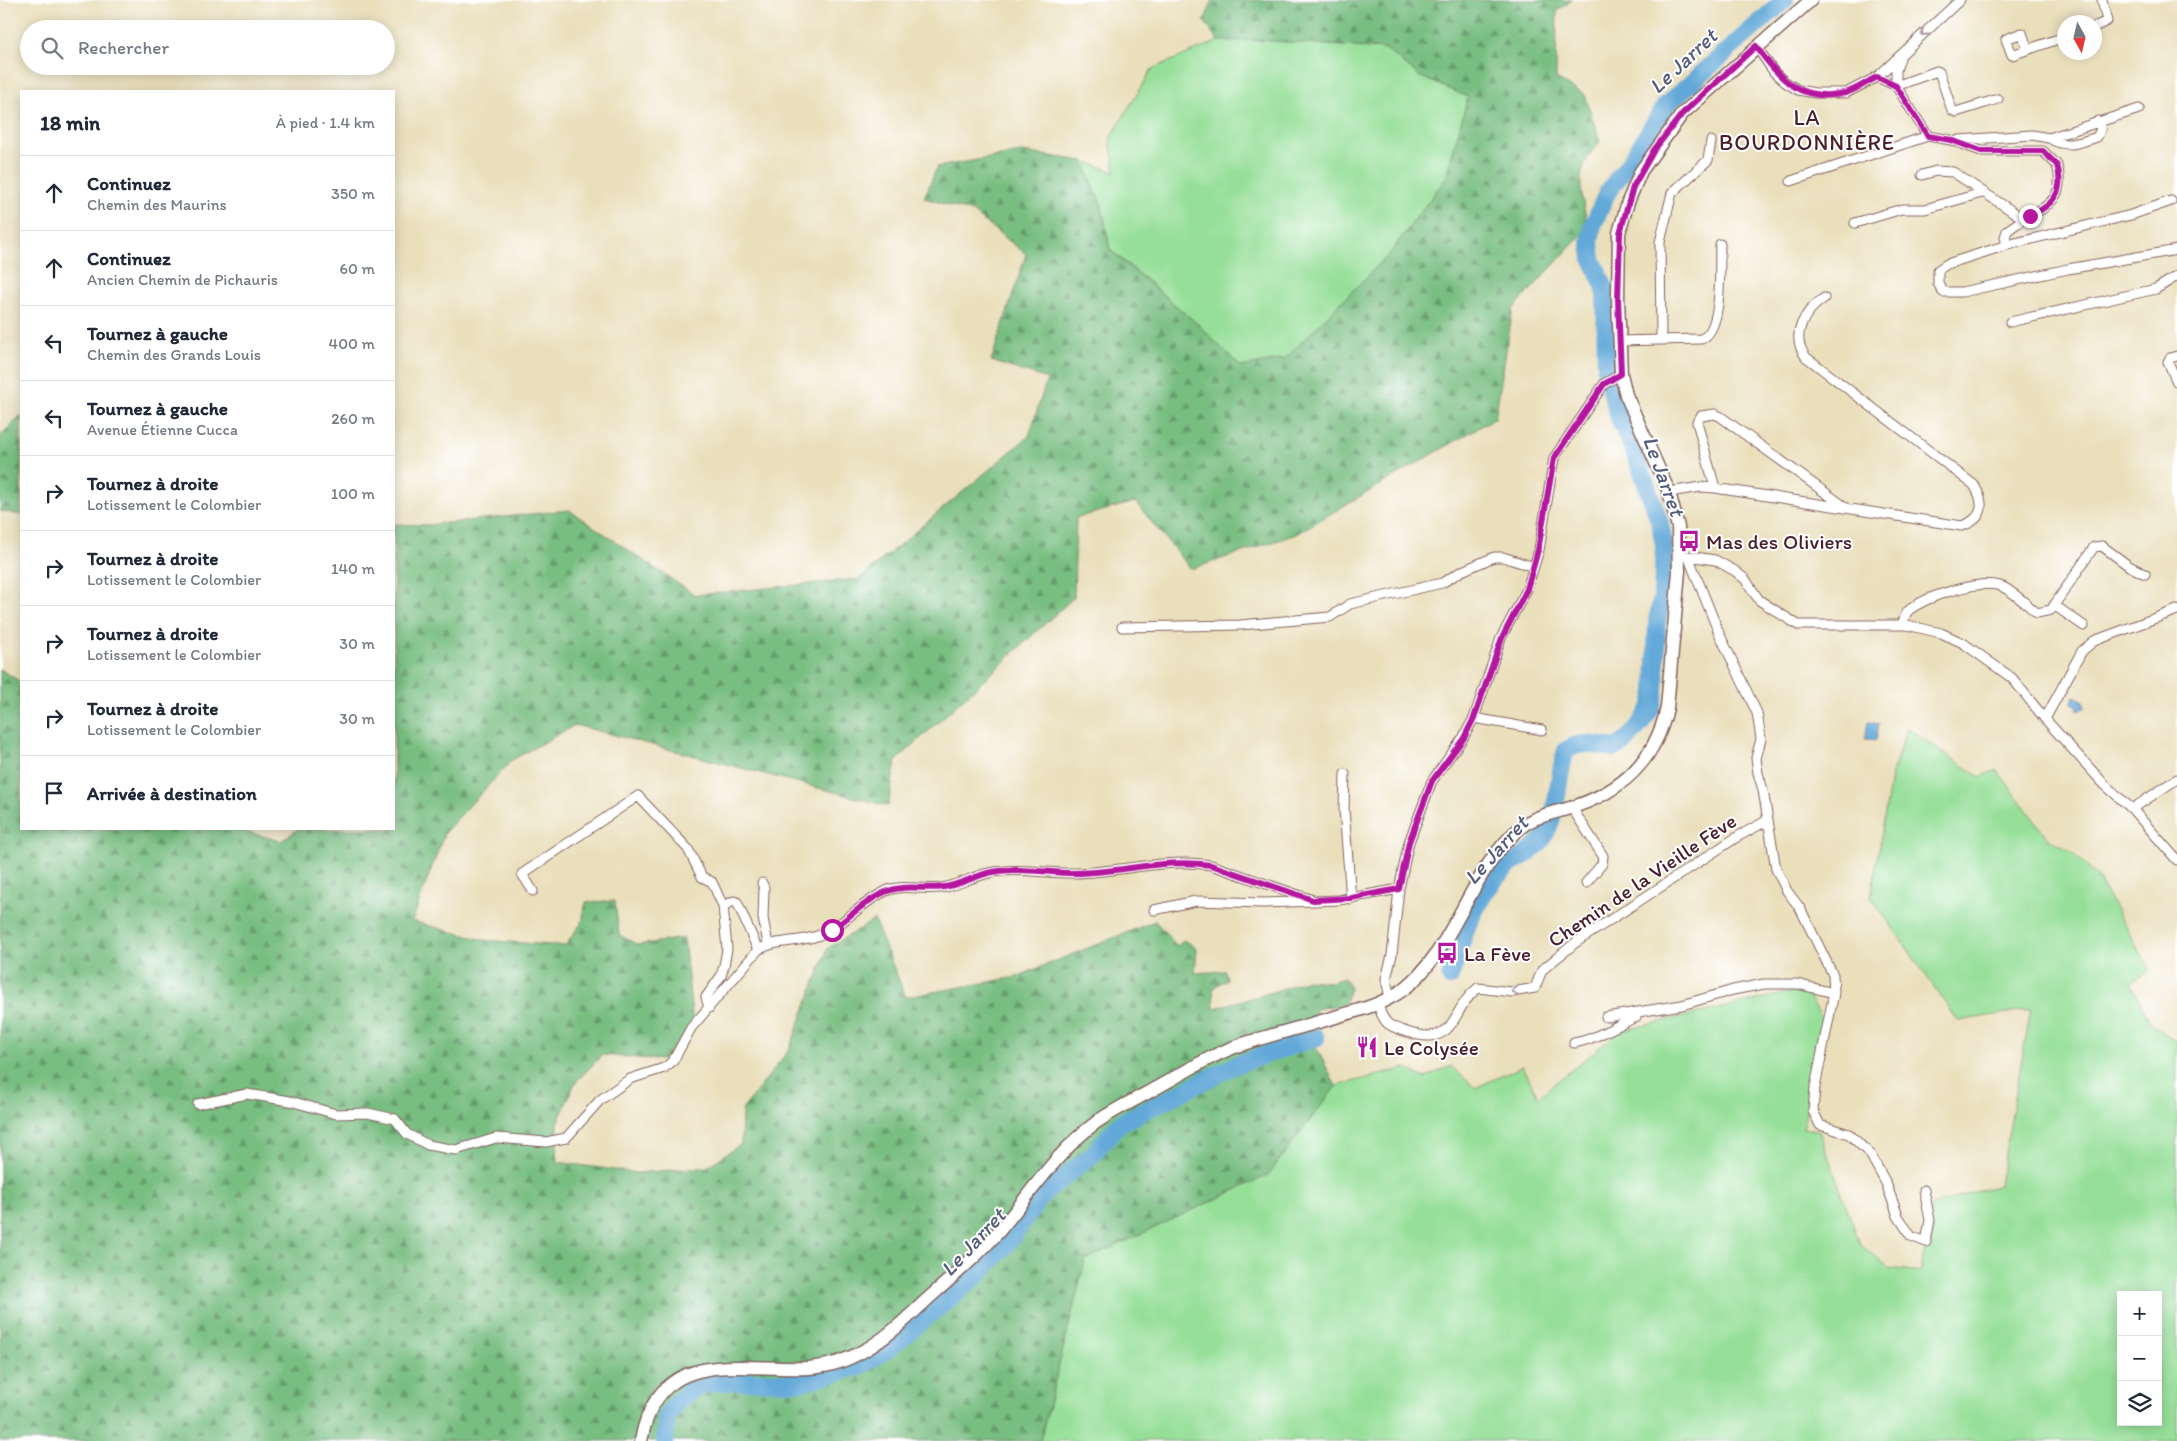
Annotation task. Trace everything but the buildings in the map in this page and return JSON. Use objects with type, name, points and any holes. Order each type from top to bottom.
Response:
[{"type":"main road","points":[[641,1441],[645,1418],[652,1402],[665,1388],[700,1370],[722,1366],[809,1368],[828,1366],[866,1350],[902,1322],[975,1258],[1001,1229],[1041,1177],[1072,1144],[1095,1123],[1118,1108],[1229,1049],[1378,1005],[1406,988],[1428,964],[1501,848],[1524,825],[1541,816],[1567,809],[1622,783],[1645,760],[1659,736],[1669,692],[1684,555],[1669,492],[1617,376],[1619,341],[1617,266],[1620,233],[1628,202],[1640,171],[1682,114],[1756,46],[1811,0]]},
{"type":"street","points":[[1756,46],[1774,72],[1798,90],[1815,93],[1846,93],[1877,77],[1960,0]]},
{"type":"street","points":[[2102,0],[2107,22],[2102,24]]},
{"type":"street","points":[[2028,50],[2057,40]]},
{"type":"street","points":[[1896,86],[1896,70],[1902,54]]},
{"type":"street","points":[[1896,86],[1937,71],[1939,72],[1952,110],[1956,112],[1998,99]]},
{"type":"street","points":[[1877,77],[1896,86],[1928,136]]},
{"type":"street","points":[[2049,138],[2139,109]]},
{"type":"street","points":[[1791,181],[1928,136],[1951,140],[1980,140],[2032,135],[2072,145],[2097,137],[2101,129],[2098,121]]},
{"type":"street","points":[[1951,140],[1981,151],[2036,150],[2049,155],[2057,165],[2059,174],[2055,197],[2050,205],[2007,231],[2005,237],[2007,245]]},
{"type":"street","points":[[1661,339],[1660,242],[1672,193],[1708,160],[1711,141]]},
{"type":"street","points":[[1922,175],[1936,171],[1952,172],[2024,219]]},
{"type":"street","points":[[1855,223],[1907,208],[1925,209],[1982,193]]},
{"type":"street","points":[[2171,201],[2130,215],[2007,245],[1947,264],[1938,270],[1938,283],[1943,292],[1962,292],[2068,269],[2177,250]]},
{"type":"street","points":[[1619,341],[1701,339],[1711,332],[1717,319],[1720,244]]},
{"type":"street","points":[[2010,322],[2156,289],[2177,276]]},
{"type":"street","points":[[1669,492],[1701,487],[1715,488],[1962,526],[1970,523],[1975,518],[1980,511],[1982,502],[1974,485],[1806,357],[1800,350],[1798,340],[1800,327],[1814,305],[1824,298]]},
{"type":"street","points":[[2177,356],[2170,358],[2168,362],[2177,382]]},
{"type":"street","points":[[1390,998],[1386,979],[1392,955],[1399,889],[1409,842],[1432,781],[1464,738],[1474,718],[1502,638],[1527,589],[1534,567],[1554,458],[1604,384],[1617,376]]},
{"type":"street","points":[[1715,488],[1697,422],[1701,416],[1708,414],[1721,417],[1847,508]]},
{"type":"street","points":[[1902,624],[1906,612],[1917,604],[1936,596],[1987,584],[2004,587],[2037,613],[2051,610],[2094,547],[2102,546],[2129,566],[2145,574]]},
{"type":"street","points":[[1684,555],[1715,560],[1735,571],[1744,579],[1759,600],[1798,625],[1902,624],[1924,627],[1963,643],[2012,678],[2045,719],[2105,785],[2132,809],[2177,860]]},
{"type":"street","points":[[1684,555],[1757,713],[1761,739],[1756,758],[1776,869],[1787,891],[1800,908],[1833,975],[1834,993],[1814,1088],[1813,1110],[1820,1125],[1849,1134],[1870,1154],[1886,1183],[1898,1216],[1912,1236],[1926,1242],[1930,1220],[1924,1190]]},
{"type":"street","points":[[1122,627],[1240,625],[1330,617],[1350,604],[1442,583],[1462,571],[1494,557],[1503,557],[1534,567]]},
{"type":"street","points":[[2054,605],[2084,626]]},
{"type":"street","points":[[2045,719],[2082,650],[2094,641],[2177,610]]},
{"type":"street","points":[[1474,718],[1542,730]]},
{"type":"street","points":[[1345,774],[1344,808],[1351,898]]},
{"type":"street","points":[[2132,809],[2177,779]]},
{"type":"street","points":[[533,891],[522,874],[638,796],[688,849],[702,877],[712,882],[723,906],[727,949],[721,976],[706,997],[709,1008]]},
{"type":"street","points":[[1567,809],[1603,856],[1602,864],[1586,883]]},
{"type":"street","name":"Chemin de la Vieille Fève","points":[[1378,1005],[1383,1020],[1391,1027],[1425,1036],[1433,1036],[1445,1031],[1478,988],[1512,992],[1535,988],[1542,970],[1575,943],[1737,837],[1768,820]]},
{"type":"street","points":[[198,1104],[247,1094],[290,1101],[336,1114],[368,1113],[395,1120],[407,1134],[428,1146],[443,1149],[456,1150],[496,1138],[546,1142],[566,1138],[600,1100],[630,1079],[664,1068],[673,1061],[692,1028],[758,950],[768,944],[818,936],[832,930],[886,891],[901,887],[926,889],[946,887],[1000,871],[1035,870],[1076,873],[1174,862],[1194,862],[1211,865],[1313,900]]},
{"type":"street","points":[[762,884],[764,888],[763,918],[768,944]]},
{"type":"street","points":[[1154,910],[1196,901],[1264,903],[1351,898],[1399,889]]},
{"type":"street","points":[[723,906],[734,901],[737,902],[758,950]]},
{"type":"street","points":[[1606,1017],[1650,1011],[1764,984],[1797,984],[1834,993]]},
{"type":"street","points":[[1574,1044],[1591,1040],[1614,1025],[1650,1011]]},
{"type":"green space","points":[[1213,0],[1572,0],[1557,11],[1556,79],[1585,95],[1600,142],[1585,162],[1582,172],[1582,192],[1588,228],[1513,309],[1495,418],[1294,535],[1191,569],[1135,502],[1076,518],[1074,597],[896,761],[888,806],[575,725],[512,760],[445,832],[412,921],[483,940],[565,946],[582,922],[586,902],[615,901],[619,935],[638,945],[684,938],[693,1025],[663,1060],[602,1055],[575,1083],[558,1122],[557,1162],[637,1173],[707,1167],[741,1144],[742,1110],[789,1050],[828,948],[874,920],[906,997],[1016,977],[1155,921],[1177,946],[1184,940],[1197,948],[1195,973],[1225,971],[1227,979],[1213,988],[1214,1008],[1308,980],[1331,982],[1344,978],[1350,988],[1344,1005],[1315,1009],[1310,1035],[1336,1086],[1268,1175],[1085,1260],[1040,1441],[0,1441],[0,669],[20,681],[20,830],[240,830],[281,841],[297,830],[395,830],[395,524],[428,525],[569,510],[695,595],[859,579],[1029,436],[1047,379],[991,361],[1026,254],[972,212],[924,198],[937,167],[1023,152],[1083,161],[1102,207],[1110,250],[1201,327],[1241,367],[1285,359],[1390,253],[1446,178],[1468,97],[1419,76],[1386,49],[1259,40],[1218,41],[1204,21]]},
{"type":"green space","points":[[1259,40],[1386,49],[1419,76],[1468,97],[1446,178],[1390,253],[1285,359],[1241,367],[1201,327],[1110,249],[1102,207],[1083,161],[1115,172],[1110,139],[1152,69],[1218,41]]},
{"type":"green space","points":[[20,416],[20,515],[0,511],[0,436]]},
{"type":"green space","points":[[1907,728],[1980,777],[1997,770],[2047,837],[2074,853],[2097,877],[2150,969],[2131,983],[2150,1023],[2177,1043],[2177,1441],[1040,1441],[1085,1260],[1268,1175],[1336,1086],[1406,1068],[1424,1078],[1451,1066],[1475,1088],[1523,1066],[1538,1097],[1620,1031],[1805,989],[1823,1020],[1803,1128],[1819,1131],[1860,1244],[1888,1268],[1921,1272],[1932,1205],[1999,1185],[2031,1009],[1958,1021],[1871,897],[1891,777]]},
{"type":"water","points":[[2074,696],[2083,700],[2085,708],[2077,710],[2078,706],[2072,703]]},
{"type":"water","points":[[1868,722],[1879,724],[1876,740],[1865,739]]},
{"type":"waterway","name":"Le Jarret","points":[[1450,977],[1470,920],[1485,892],[1505,869],[1537,846],[1545,835],[1553,814],[1566,750],[1576,745],[1586,744],[1615,748],[1625,742],[1643,721],[1652,706],[1655,692],[1657,621],[1662,598],[1664,546],[1660,523],[1639,464],[1619,418],[1606,373],[1605,288],[1592,259],[1590,242],[1593,225],[1607,193],[1632,159],[1665,106],[1785,0]]},
{"type":"waterway","name":"Le Jarret","points":[[665,1441],[667,1416],[677,1402],[691,1391],[705,1384],[734,1381],[801,1382],[860,1366],[889,1348],[977,1276],[1007,1244],[1041,1196],[1092,1155],[1120,1123],[1240,1063],[1316,1038]]},
{"type":"place","name":"Mas des Oliviers","points":[[1689,541]]},
{"type":"place","name":"La Fève","points":[[1447,953]]},
{"type":"place","name":"Le Colysée","points":[[1367,1047]]},
{"type":"district","name":"LA BOURDONNIÈRE","points":[[1807,130]]},
{"type":"route","points":[[832,930],[886,891],[901,887],[926,889],[946,887],[1000,871],[1035,870],[1076,873],[1174,862],[1194,862],[1211,865],[1267,882],[1313,900],[1339,900],[1399,889],[1409,842],[1432,781],[1464,738],[1474,718],[1486,678],[1502,638],[1527,589],[1538,550],[1554,458],[1560,446],[1604,384],[1621,374],[1617,266],[1620,233],[1633,187],[1640,171],[1654,150],[1682,114],[1696,99],[1756,46],[1774,72],[1798,90],[1828,94],[1846,93],[1877,77],[1896,86],[1928,136],[1951,140],[1981,151],[2043,151],[2057,165],[2060,180],[2059,187],[2050,205],[2030,216]]}]
